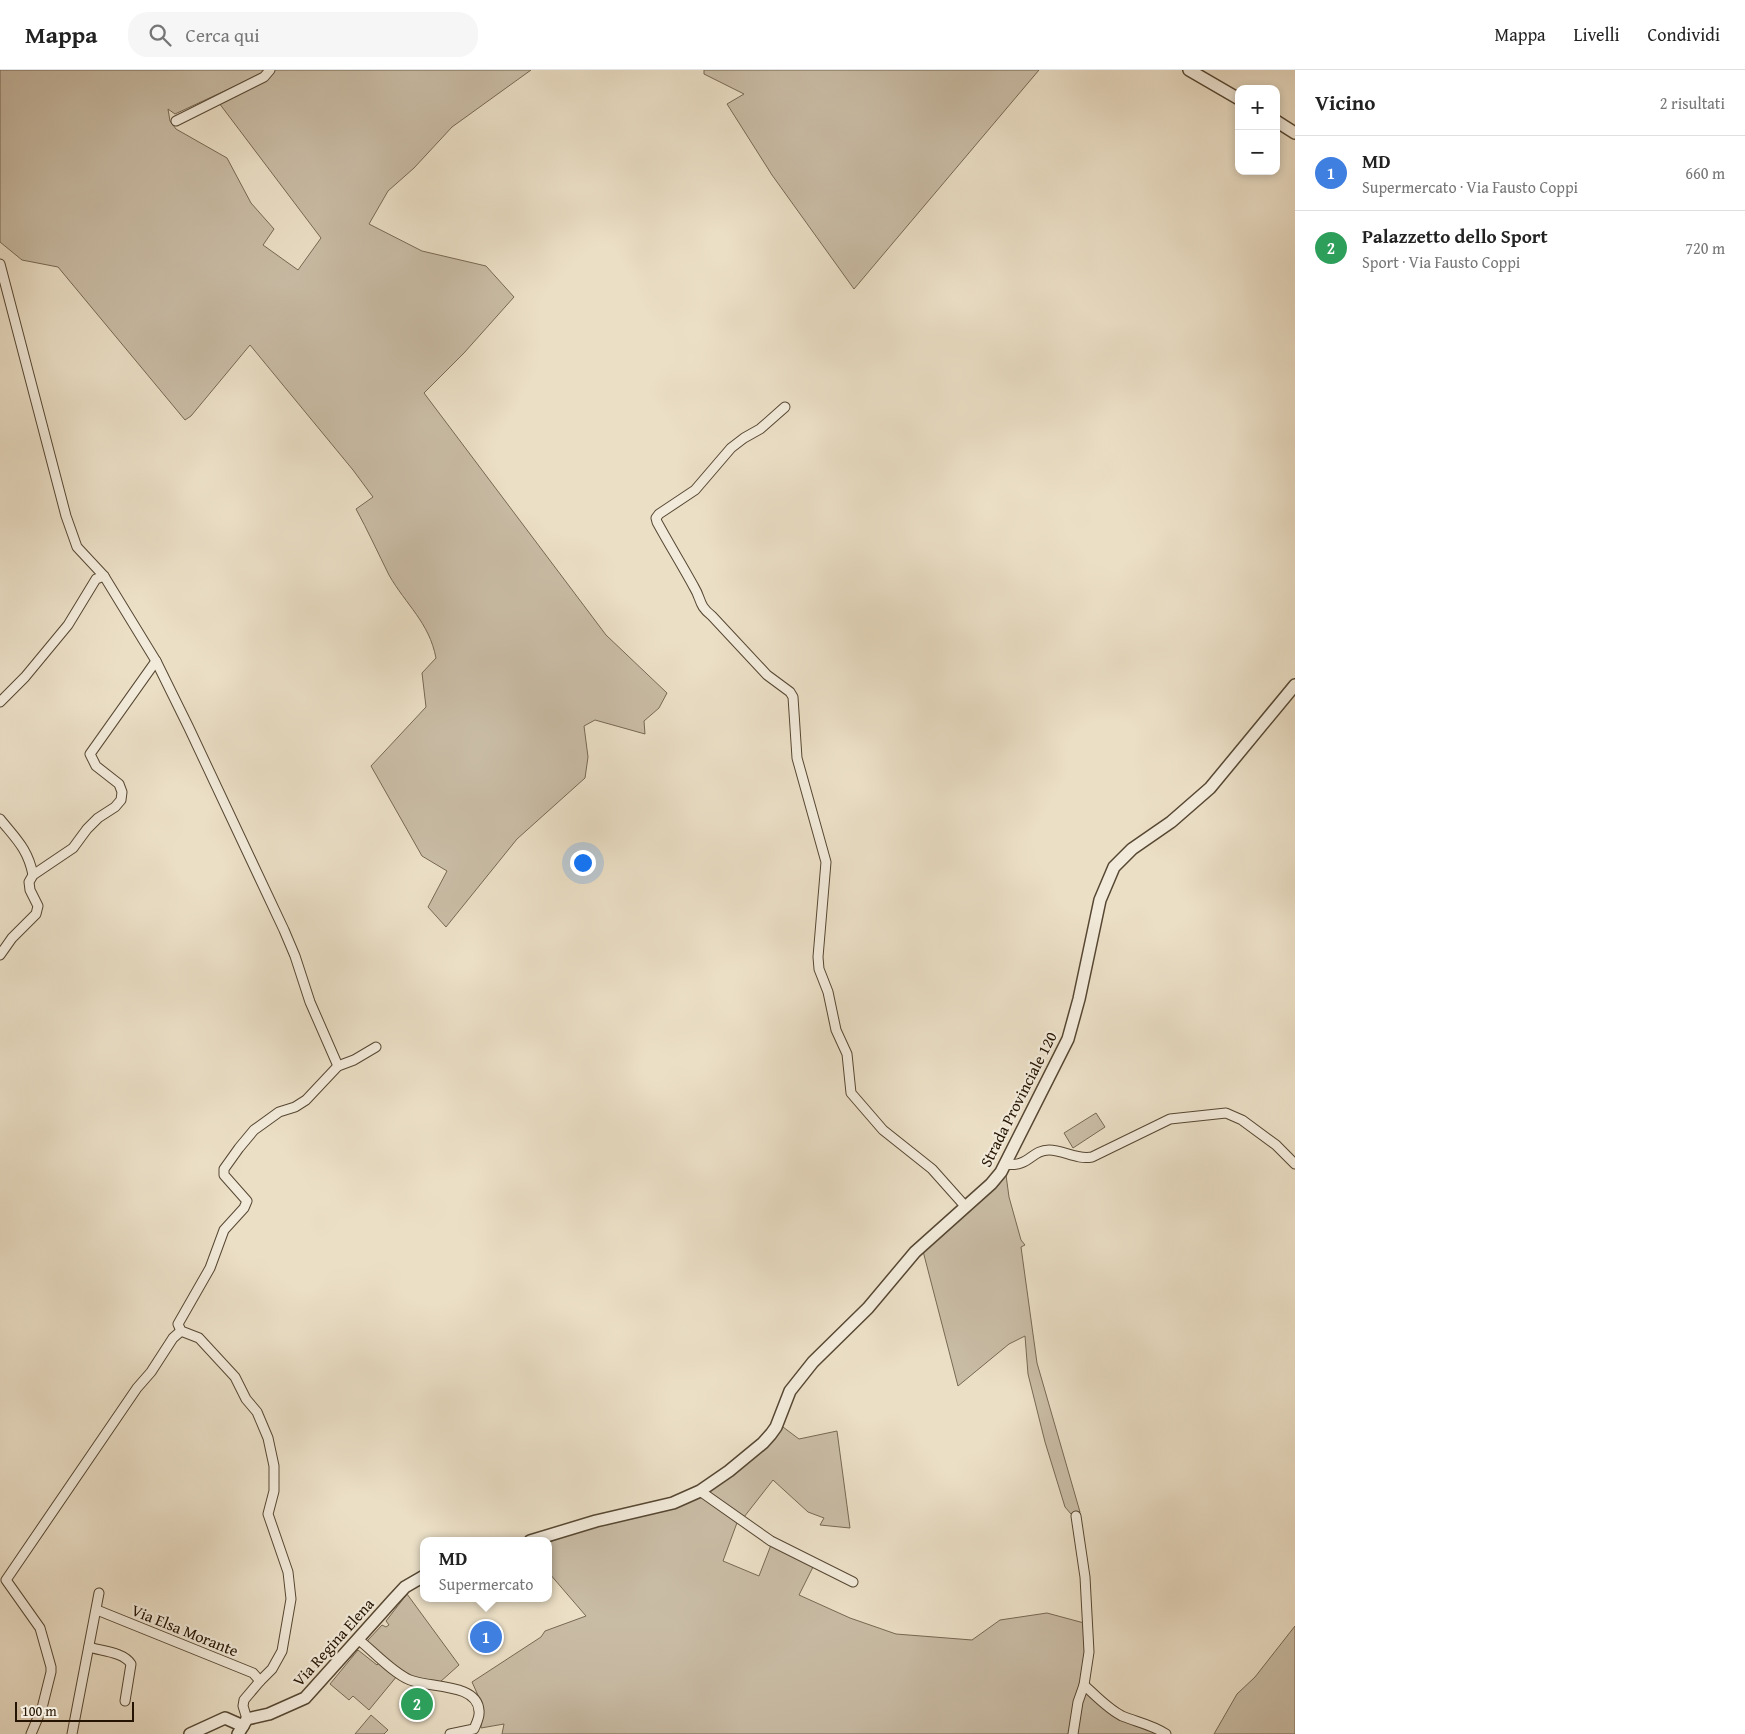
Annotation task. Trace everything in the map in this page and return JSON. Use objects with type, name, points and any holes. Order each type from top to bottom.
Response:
[{"type":"street","points":[[176,121],[264,77],[270,70]]},
{"type":"street","points":[[1189,70],[1235,97]]},
{"type":"street","points":[[1280,124],[1295,133]]},
{"type":"street","points":[[0,264],[66,516],[77,546],[104,576],[156,661],[284,930],[295,956],[310,1002],[338,1066]]},
{"type":"street","points":[[785,407],[760,429],[731,448],[698,486],[656,518],[696,590],[704,609],[767,676],[790,692],[793,697],[798,758],[826,862],[818,957],[819,969],[828,992],[836,1030],[847,1054],[851,1092],[883,1130],[932,1169],[965,1206]]},
{"type":"street","points":[[0,702],[25,677],[68,625],[96,579],[104,576]]},
{"type":"street","points":[[0,955],[12,938],[36,914],[38,906],[30,890],[29,882],[33,875],[73,848],[98,818],[115,807],[121,800],[122,792],[119,784],[96,766],[90,754],[156,661]]},
{"type":"street","name":"Strada Provinciale 120","points":[[543,1537],[596,1521],[673,1503],[700,1491],[763,1444],[776,1427],[790,1391],[804,1372],[868,1308],[915,1252],[991,1184],[1005,1164],[1068,1039],[1079,999],[1100,900],[1114,866],[1132,849],[1171,822],[1210,788],[1295,685]]},
{"type":"street","points":[[0,819],[24,848],[30,860],[33,875]]},
{"type":"street","points":[[190,1734],[225,1718],[242,1727],[244,1700],[272,1669],[282,1651],[291,1599],[288,1572],[268,1514],[274,1491],[274,1466],[268,1438],[257,1412],[246,1399],[235,1377],[199,1338],[181,1331],[178,1324],[210,1268],[224,1230],[244,1208],[247,1201],[224,1175],[224,1169],[239,1148],[254,1130],[279,1112],[295,1107],[306,1100],[338,1066],[354,1060],[376,1047]]},
{"type":"street","points":[[1005,1164],[1016,1166],[1040,1152],[1050,1150],[1078,1158],[1092,1157],[1170,1119],[1226,1113],[1242,1120],[1276,1144],[1295,1164]]},
{"type":"street","points":[[31,1734],[42,1708],[51,1667],[40,1628],[6,1580],[137,1388],[151,1372],[173,1338],[181,1331]]},
{"type":"street","points":[[700,1491],[772,1541],[853,1582]]},
{"type":"street","points":[[1073,1734],[1078,1702],[1084,1686],[1089,1652],[1085,1577],[1076,1516]]},
{"type":"street","name":"Via Regina Elena","points":[[242,1727],[306,1698],[405,1587],[420,1578]]},
{"type":"street","points":[[72,1734],[99,1593]]},
{"type":"street","name":"Via Elsa Morante","points":[[96,1610],[253,1673],[260,1681]]},
{"type":"street","points":[[359,1640],[402,1676],[410,1680],[461,1690],[475,1700],[480,1712],[474,1729],[450,1734]]},
{"type":"street","points":[[89,1648],[121,1656],[129,1660],[131,1664],[125,1701]]},
{"type":"street","points":[[1084,1686],[1120,1715],[1159,1729],[1166,1734]]},
{"type":"shaded area","points":[[0,70],[265,70],[259,75],[175,114],[168,109],[170,121],[176,129],[227,158],[251,203],[274,229],[263,245],[298,270],[321,238],[219,103],[271,74],[274,70],[531,70],[452,127],[414,168],[388,191],[369,224],[422,251],[486,266],[514,297],[464,353],[424,393],[606,635],[667,693],[659,708],[644,721],[645,734],[595,720],[584,726],[588,757],[585,778],[517,839],[446,927],[428,907],[447,871],[422,856],[371,766],[426,707],[422,673],[436,658],[433,645],[423,624],[389,575],[356,509],[373,497],[250,345],[191,416],[185,420],[58,267],[22,260],[0,242]]},
{"type":"shaded area","points":[[704,70],[1039,70],[854,289],[772,175],[727,104],[744,94],[704,74]]},
{"type":"shaded area","points":[[1096,1113],[1105,1127],[1073,1148],[1064,1133]]},
{"type":"shaded area","points":[[1006,1175],[1009,1197],[1021,1240],[1025,1245],[1021,1247],[1037,1363],[1080,1512],[1071,1514],[1065,1507],[1045,1442],[1028,1374],[1025,1336],[1009,1344],[958,1386],[923,1251],[997,1187]]},
{"type":"shaded area","points":[[783,1427],[799,1439],[837,1431],[850,1528],[820,1525],[824,1518],[808,1512],[773,1480],[744,1517],[707,1492],[775,1438]]},
{"type":"shaded area","points":[[701,1495],[738,1520],[723,1561],[759,1576],[771,1545],[813,1567],[799,1595],[850,1618],[896,1634],[972,1640],[1000,1620],[1047,1613],[1084,1623],[1085,1662],[1070,1734],[502,1734],[504,1724],[481,1728],[481,1702],[472,1682],[541,1637],[545,1631],[586,1616],[552,1576],[552,1541],[594,1526],[651,1513]]},
{"type":"shaded area","points":[[407,1594],[459,1665],[440,1682],[408,1676],[367,1643],[382,1625],[386,1627],[389,1625],[386,1621]]},
{"type":"shaded area","points":[[1295,1626],[1295,1734],[1214,1734],[1237,1694],[1255,1677]]},
{"type":"shaded area","points":[[358,1650],[377,1665],[380,1662],[397,1676],[369,1710],[353,1696],[349,1700],[330,1684]]},
{"type":"shaded area","points":[[1085,1692],[1119,1717],[1160,1734],[1077,1734]]},
{"type":"shaded area","points":[[371,1715],[388,1730],[384,1734],[355,1734]]},
{"type":"place","name":"MD","points":[[486,1637]]},
{"type":"place","name":"Palazzetto dello Sport","points":[[417,1704]]}]
